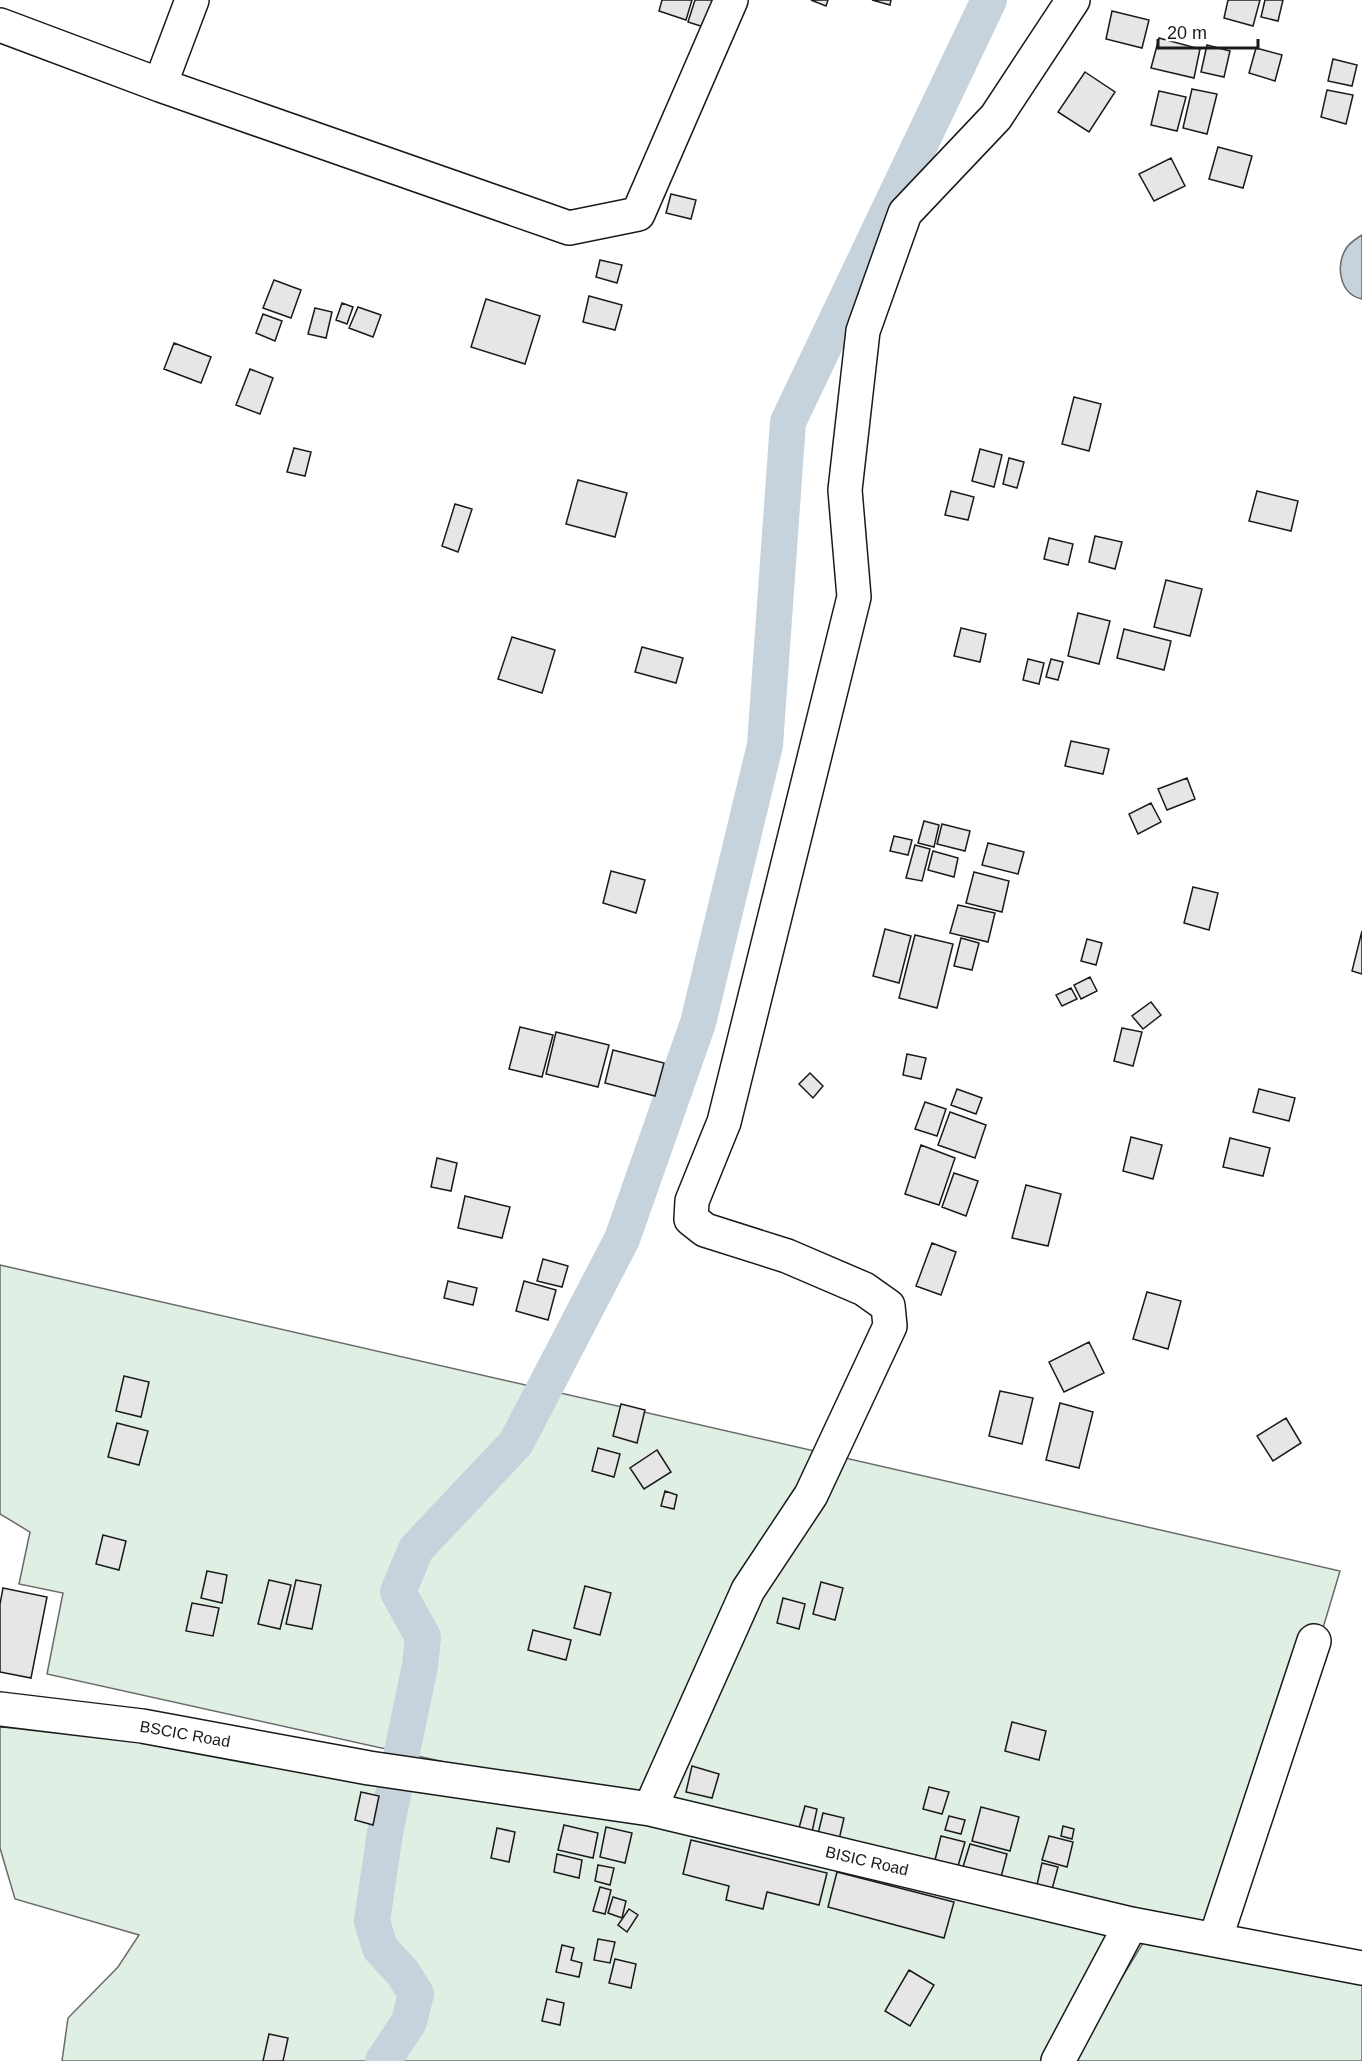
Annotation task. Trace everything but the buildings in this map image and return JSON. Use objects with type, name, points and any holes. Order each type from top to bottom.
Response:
[{"type":"street","points":[[160,85],[192,0]]},
{"type":"street","points":[[0,25],[160,85],[569,228],[638,214],[731,0]]},
{"type":"street","points":[[650,1809],[748,1590],[811,1495],[890,1326],[888,1306],[864,1288],[787,1256],[705,1230],[691,1219],[692,1202],[724,1122],[854,597],[845,490],[863,331],[905,213],[996,117],[1073,0]]},
{"type":"street","points":[[1215,1940],[1314,1641]]},
{"type":"street","name":"BSCIC Road","points":[[0,1709],[142,1726],[369,1768]]},
{"type":"street","name":"BISIC Road","points":[[369,1768],[650,1809],[1131,1924],[1362,1968]]},
{"type":"street","points":[[1058,2061],[1131,1924]]},
{"type":"green space","points":[[0,1265],[1340,1571],[1231,1936],[47,1674],[63,1593],[19,1584],[30,1532],[0,1514]]},
{"type":"green space","points":[[0,1727],[138,1735],[443,1781],[1131,1924],[1058,2061],[62,2061],[68,2018],[118,1967],[139,1935],[15,1899],[0,1848]]},
{"type":"green space","points":[[1143,1943],[1362,1979],[1362,2061],[1071,2061]]},
{"type":"shaded area","points":[[1362,235],[1362,299],[1348,291],[1341,278],[1340,270],[1347,247]]},
{"type":"waterway","points":[[383,2061],[409,2022],[416,1994],[403,1973],[380,1948],[372,1921],[385,1833],[420,1666],[423,1637],[398,1592],[416,1549],[516,1443],[622,1239],[698,1023],[765,745],[788,422],[989,0]]}]
